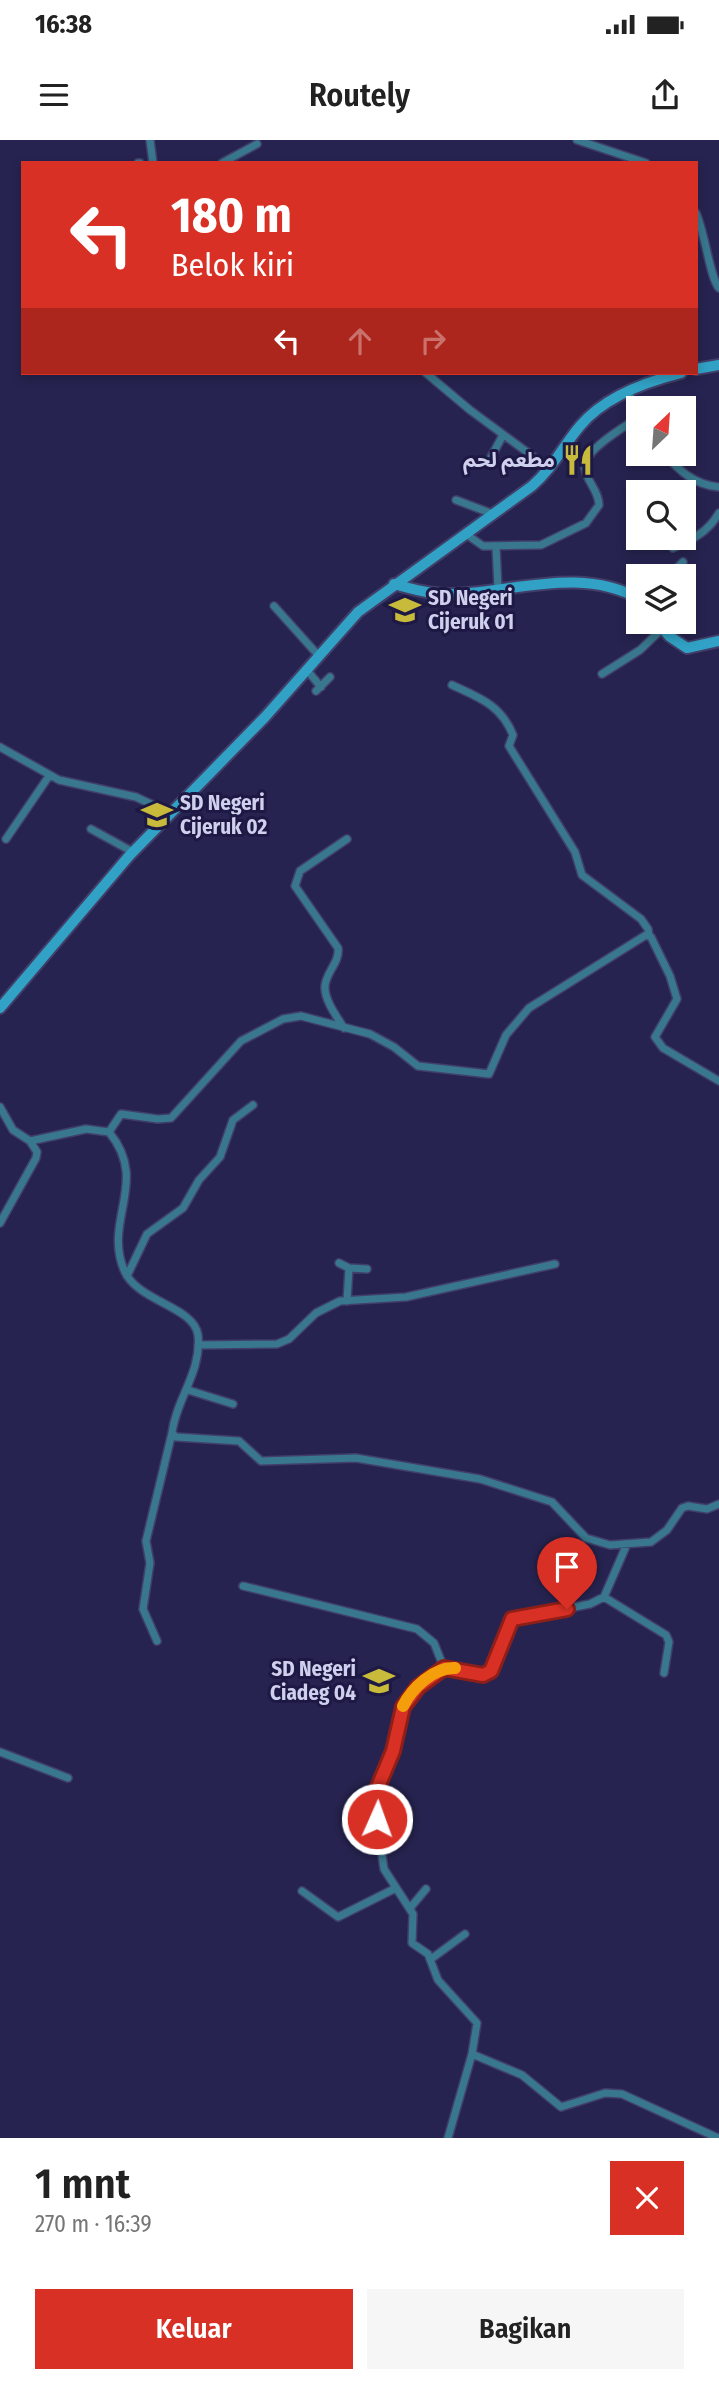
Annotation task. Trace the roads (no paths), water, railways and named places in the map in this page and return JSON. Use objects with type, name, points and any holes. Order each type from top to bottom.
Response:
[{"type":"main road","points":[[698,369],[719,365]]},
{"type":"main road","points":[[0,1008],[133,852],[265,717],[358,612],[550,470],[589,416],[628,392],[675,375]]},
{"type":"main road","points":[[394,584],[440,594],[526,584],[574,584],[612,589],[626,595]]},
{"type":"main road","points":[[669,634],[678,644],[692,649],[719,641]]},
{"type":"street","points":[[150,140],[153,161]]},
{"type":"street","points":[[577,140],[640,161]]},
{"type":"street","points":[[226,161],[257,144]]},
{"type":"street","points":[[698,218],[707,241],[713,278],[719,288]]},
{"type":"street","points":[[428,375],[550,470]]},
{"type":"street","points":[[628,392],[630,396]]},
{"type":"street","points":[[466,534],[480,545],[496,547],[551,543],[586,523],[599,505],[584,469],[588,457],[626,425]]},
{"type":"street","points":[[490,459],[503,435]]},
{"type":"street","points":[[678,466],[692,479],[719,487]]},
{"type":"street","points":[[456,500],[493,514]]},
{"type":"street","points":[[696,538],[709,528],[719,513]]},
{"type":"street","points":[[496,547],[498,588]]},
{"type":"street","points":[[274,606],[318,655]]},
{"type":"street","points":[[602,674],[630,658],[656,634]]},
{"type":"street","points":[[306,669],[318,689],[330,677]]},
{"type":"street","points":[[452,685],[493,704],[498,710],[513,735],[509,746],[575,852],[580,872],[640,919],[659,948],[677,999],[655,1037],[663,1048],[719,1081]]},
{"type":"street","points":[[0,747],[49,776],[69,784],[136,797],[170,813]]},
{"type":"street","points":[[6,839],[49,776]]},
{"type":"street","points":[[91,829],[133,852]]},
{"type":"street","points":[[345,1028],[329,1002],[325,986],[338,955],[338,948],[295,886],[300,870],[347,839]]},
{"type":"street","points":[[109,1132],[121,1114],[171,1118],[241,1041],[283,1019],[301,1016],[383,1041],[418,1066],[489,1074],[506,1035],[529,1008],[649,935]]},
{"type":"street","points":[[127,1276],[147,1234],[183,1208],[199,1180],[220,1157],[233,1120],[253,1105]]},
{"type":"street","points":[[0,1107],[13,1130],[30,1141],[37,1152],[0,1223]]},
{"type":"street","points":[[30,1141],[86,1129],[109,1132],[119,1145],[126,1172],[128,1195],[116,1231],[120,1258],[127,1276],[147,1295],[195,1324],[198,1345],[188,1390],[176,1413],[146,1541],[150,1563],[143,1609],[157,1641]]},
{"type":"street","points":[[339,1263],[349,1268],[367,1269]]},
{"type":"street","points":[[198,1345],[282,1343],[316,1313],[335,1302],[406,1297],[555,1264]]},
{"type":"street","points":[[347,1301],[349,1268]]},
{"type":"street","points":[[188,1390],[233,1404]]},
{"type":"street","points":[[172,1433],[182,1440],[239,1441],[261,1461],[343,1457],[480,1479],[552,1502],[567,1515],[581,1534],[593,1541],[627,1544],[651,1542],[688,1506],[707,1509],[719,1504]]},
{"type":"street","points":[[448,2138],[472,2054],[477,2030],[475,2018],[442,1987],[431,1959],[412,1943],[413,1920],[410,1908],[394,1889],[382,1857],[375,1794],[393,1751],[406,1701],[427,1679],[444,1668],[483,1675],[491,1671],[512,1619],[567,1609],[604,1597],[627,1544]]},
{"type":"street","points":[[243,1586],[417,1629],[434,1643],[444,1668]]},
{"type":"street","points":[[604,1597],[666,1635],[669,1642],[664,1674]]},
{"type":"street","points":[[0,1752],[68,1777]]},
{"type":"street","points":[[302,1891],[338,1917],[394,1889]]},
{"type":"street","points":[[410,1908],[426,1889]]},
{"type":"street","points":[[431,1959],[466,1934]]},
{"type":"street","points":[[472,2054],[522,2075],[561,2107],[605,2093],[622,2094],[718,2138]]},
{"type":"place","name":"مطعم لحم","points":[[578,460]]},
{"type":"place","name":"SD Negeri Cijeruk 01","points":[[405,610]]},
{"type":"place","name":"SD Negeri Cijeruk 02","points":[[157,815]]},
{"type":"place","name":"SD Negeri Ciadeg 04","points":[[379,1681]]}]
